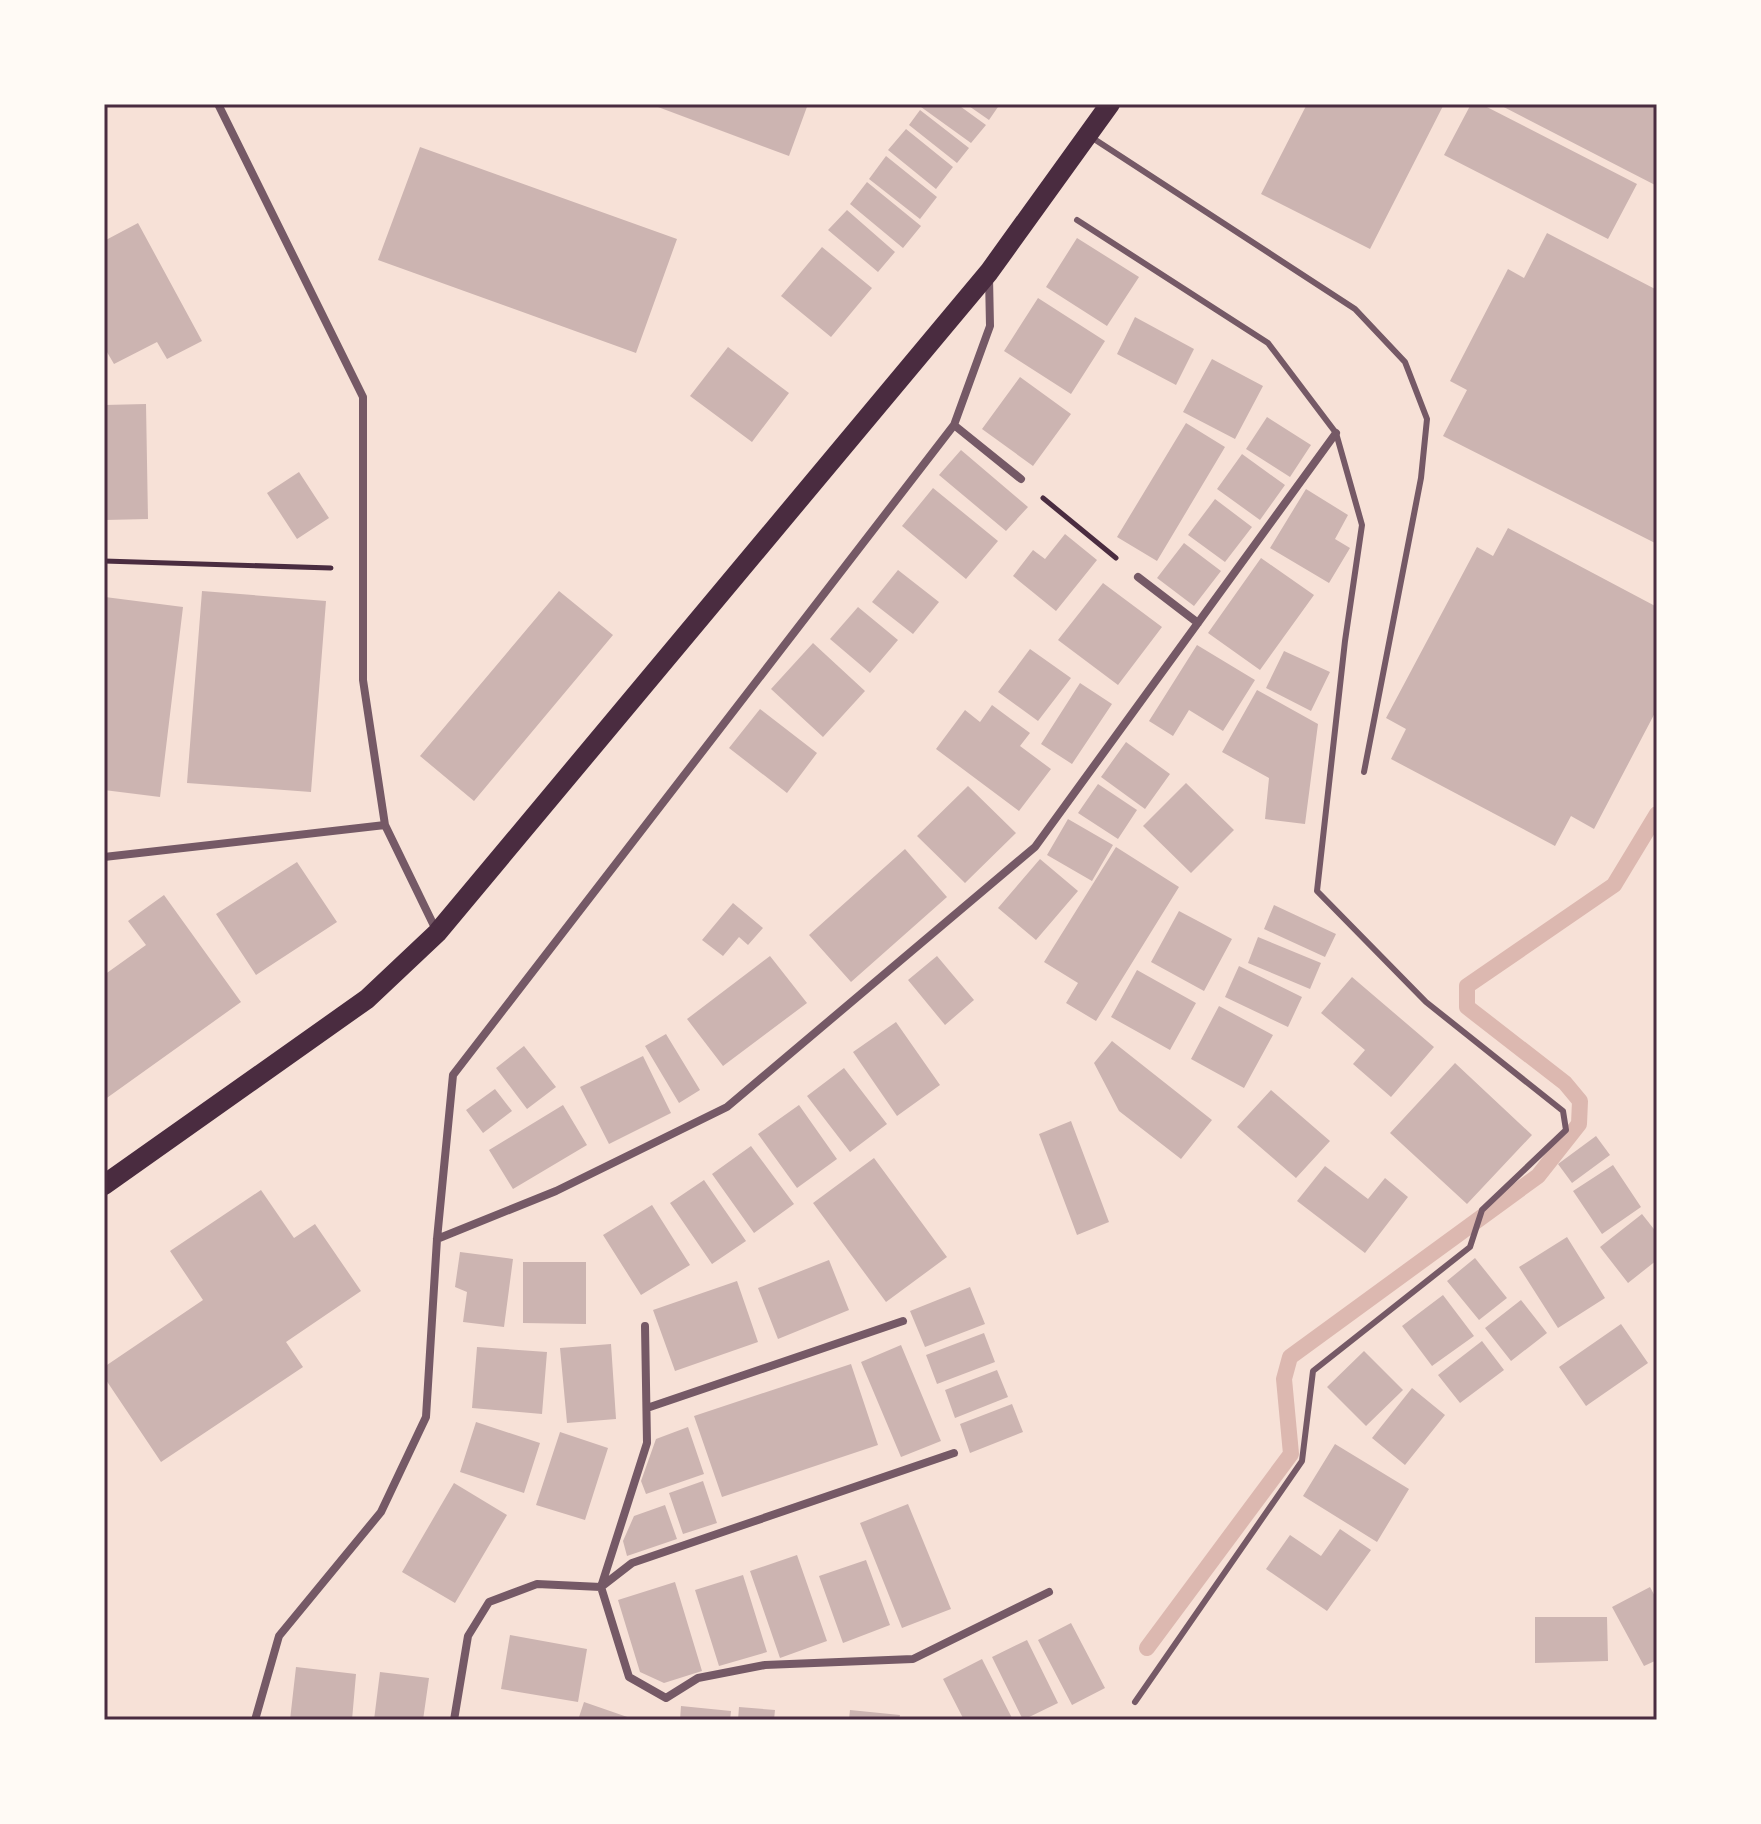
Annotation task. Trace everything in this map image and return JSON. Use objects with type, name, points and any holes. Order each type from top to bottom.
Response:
[{"type":"main road","points":[[104,1185],[367,999],[437,933],[989,272],[1110,104]]},
{"type":"street","points":[[218,104],[363,397],[363,680],[385,825],[437,933]]},
{"type":"street","points":[[255,1720],[279,1636],[381,1512],[426,1417],[437,1239],[453,1075],[954,425],[990,326],[989,272]]},
{"type":"street","points":[[954,425],[1021,479]]},
{"type":"street","points":[[437,1239],[556,1191],[727,1107],[1035,847],[1336,433]]},
{"type":"street","points":[[1138,577],[1198,623]]},
{"type":"street","points":[[104,857],[385,825]]},
{"type":"street","points":[[647,1408],[903,1321]]},
{"type":"street","points":[[645,1326],[647,1443],[601,1587],[629,1677],[666,1698],[698,1678],[765,1665],[913,1659],[1049,1592]]},
{"type":"street","points":[[454,1720],[468,1636],[489,1602],[537,1584],[601,1587],[632,1563],[954,1453]]},
{"type":"lane","points":[[1088,135],[1355,309],[1405,362],[1427,419],[1421,478],[1364,772]]},
{"type":"lane","points":[[1077,220],[1268,343],[1336,433],[1362,525],[1345,641],[1317,891],[1426,1002],[1563,1111],[1566,1130],[1482,1210],[1470,1247],[1313,1371],[1302,1461],[1135,1702]]},
{"type":"lane","points":[[104,1584],[104,1618]]},
{"type":"path","points":[[1021,479],[1138,577]]},
{"type":"path","points":[[104,561],[363,569]]},
{"type":"building","points":[[650,104],[808,104],[789,156]]},
{"type":"building","points":[[924,104],[957,104],[986,125],[971,143],[921,107]]},
{"type":"building","points":[[966,104],[1000,104],[989,120]]},
{"type":"building","points":[[1307,104],[1444,104],[1370,249],[1261,194]]},
{"type":"building","points":[[1471,104],[1481,104],[1637,184],[1608,239],[1444,155]]},
{"type":"building","points":[[1498,104],[1657,104],[1657,186]]},
{"type":"building","points":[[920,110],[969,148],[957,163],[909,125]]},
{"type":"building","points":[[906,129],[953,167],[936,189],[888,150]]},
{"type":"building","points":[[420,147],[677,239],[636,353],[378,260]]},
{"type":"building","points":[[886,156],[937,197],[920,219],[869,179]]},
{"type":"building","points":[[867,182],[921,226],[903,248],[850,204]]},
{"type":"building","points":[[847,210],[895,252],[878,272],[828,230]]},
{"type":"building","points":[[138,223],[202,341],[167,359],[157,342],[114,364],[104,347],[104,241]]},
{"type":"building","points":[[1547,233],[1657,290],[1657,544],[1443,436],[1467,390],[1450,381],[1508,269],[1524,278]]},
{"type":"building","points":[[1077,238],[1139,277],[1107,326],[1046,287]]},
{"type":"building","points":[[822,247],[872,288],[831,337],[781,296]]},
{"type":"building","points":[[1038,298],[1105,341],[1071,394],[1004,351]]},
{"type":"building","points":[[1135,317],[1194,349],[1176,385],[1117,354]]},
{"type":"building","points":[[728,347],[789,393],[752,442],[690,396]]},
{"type":"building","points":[[1212,359],[1263,386],[1235,439],[1183,412]]},
{"type":"building","points":[[1020,377],[1071,414],[1033,466],[982,429]]},
{"type":"building","points":[[146,404],[148,519],[105,520],[104,405]]},
{"type":"building","points":[[1267,417],[1311,445],[1290,477],[1246,449]]},
{"type":"building","points":[[1186,423],[1225,447],[1157,561],[1117,537]]},
{"type":"building","points":[[961,450],[1028,507],[1006,531],[939,475]]},
{"type":"building","points":[[1242,454],[1285,485],[1260,520],[1217,489]]},
{"type":"building","points":[[299,472],[329,518],[297,539],[267,493]]},
{"type":"building","points":[[933,488],[998,541],[966,579],[902,526]]},
{"type":"building","points":[[1306,489],[1348,515],[1335,539],[1350,548],[1329,583],[1270,548]]},
{"type":"building","points":[[1215,499],[1252,527],[1225,562],[1188,535]]},
{"type":"building","points":[[1508,528],[1657,607],[1657,709],[1594,829],[1571,816],[1555,846],[1391,759],[1406,729],[1386,718],[1477,547],[1493,556]]},
{"type":"building","points":[[1065,534],[1097,560],[1056,611],[1013,576],[1033,550],[1045,559]]},
{"type":"building","points":[[1184,543],[1221,571],[1194,606],[1157,578]]},
{"type":"building","points":[[1261,558],[1314,595],[1260,670],[1208,633]]},
{"type":"building","points":[[898,570],[939,602],[913,634],[872,602]]},
{"type":"building","points":[[1103,583],[1162,627],[1118,685],[1058,640]]},
{"type":"building","points":[[202,591],[326,601],[311,792],[187,783]]},
{"type":"building","points":[[559,591],[613,635],[474,801],[420,756]]},
{"type":"building","points":[[105,597],[183,607],[160,797],[104,790]]},
{"type":"building","points":[[858,607],[898,640],[870,673],[830,639]]},
{"type":"building","points":[[813,643],[865,691],[823,737],[771,689]]},
{"type":"building","points":[[1197,645],[1255,680],[1223,731],[1189,710],[1173,736],[1149,721]]},
{"type":"building","points":[[1030,649],[1071,678],[1038,721],[998,692]]},
{"type":"building","points":[[1284,651],[1330,672],[1311,711],[1266,688]]},
{"type":"building","points":[[1080,683],[1112,704],[1072,764],[1041,744]]},
{"type":"building","points":[[1257,690],[1318,724],[1305,824],[1265,819],[1269,778],[1222,752]]},
{"type":"building","points":[[992,705],[1030,733],[1020,746],[1051,769],[1019,811],[936,749],[965,710],[980,722]]},
{"type":"building","points":[[760,709],[817,753],[787,793],[729,748]]},
{"type":"building","points":[[1126,742],[1170,774],[1145,809],[1101,777]]},
{"type":"building","points":[[1186,783],[1234,830],[1191,873],[1143,826]]},
{"type":"building","points":[[1098,784],[1137,810],[1118,839],[1078,813]]},
{"type":"building","points":[[968,786],[1016,833],[965,883],[917,836]]},
{"type":"building","points":[[1068,819],[1113,845],[1092,881],[1047,855]]},
{"type":"building","points":[[1116,847],[1179,887],[1096,1021],[1066,1003],[1078,983],[1044,962]]},
{"type":"building","points":[[905,849],[947,897],[851,982],[809,935]]},
{"type":"building","points":[[1040,859],[1078,891],[1036,940],[998,908]]},
{"type":"building","points":[[297,862],[337,922],[256,975],[216,914]]},
{"type":"building","points":[[164,895],[241,1002],[104,1100],[104,975],[146,945],[128,921]]},
{"type":"building","points":[[733,903],[763,928],[748,945],[739,937],[723,956],[702,940]]},
{"type":"building","points":[[1274,905],[1336,934],[1325,957],[1264,929]]},
{"type":"building","points":[[1179,911],[1232,939],[1204,991],[1151,962]]},
{"type":"building","points":[[1258,937],[1321,963],[1310,989],[1248,963]]},
{"type":"building","points":[[770,956],[807,1003],[723,1066],[687,1019]]},
{"type":"building","points":[[937,956],[974,1000],[945,1025],[908,980]]},
{"type":"building","points":[[1239,966],[1302,997],[1288,1027],[1225,997]]},
{"type":"building","points":[[1137,970],[1196,1003],[1170,1050],[1111,1017]]},
{"type":"building","points":[[1352,977],[1434,1047],[1391,1097],[1353,1064],[1365,1050],[1321,1013]]},
{"type":"building","points":[[1219,1006],[1273,1035],[1244,1088],[1191,1059]]},
{"type":"building","points":[[896,1022],[940,1085],[897,1116],[853,1052]]},
{"type":"building","points":[[666,1034],[700,1090],[679,1103],[645,1046]]},
{"type":"building","points":[[1112,1041],[1212,1120],[1181,1159],[1119,1111],[1094,1063]]},
{"type":"building","points":[[524,1046],[556,1087],[527,1109],[496,1068]]},
{"type":"building","points":[[643,1056],[671,1113],[609,1144],[580,1087]]},
{"type":"building","points":[[1455,1063],[1532,1135],[1467,1204],[1390,1133]]},
{"type":"building","points":[[844,1068],[887,1124],[850,1152],[807,1096]]},
{"type":"building","points":[[495,1089],[512,1111],[483,1133],[466,1110]]},
{"type":"building","points":[[1271,1090],[1330,1141],[1296,1178],[1237,1127]]},
{"type":"building","points":[[563,1105],[587,1145],[513,1189],[489,1150]]},
{"type":"building","points":[[799,1105],[837,1159],[797,1188],[758,1134]]},
{"type":"building","points":[[1071,1121],[1109,1222],[1077,1235],[1039,1134]]},
{"type":"building","points":[[1596,1136],[1610,1155],[1572,1183],[1558,1164]]},
{"type":"building","points":[[751,1146],[794,1204],[754,1233],[712,1174]]},
{"type":"building","points":[[874,1158],[947,1257],[886,1302],[813,1203]]},
{"type":"building","points":[[1613,1165],[1641,1207],[1602,1234],[1573,1191]]},
{"type":"building","points":[[1325,1166],[1368,1199],[1385,1178],[1408,1197],[1365,1253],[1297,1201]]},
{"type":"building","points":[[704,1180],[746,1241],[712,1264],[670,1203]]},
{"type":"building","points":[[261,1190],[294,1238],[315,1224],[361,1291],[286,1342],[303,1367],[161,1462],[104,1377],[104,1367],[203,1300],[170,1251]]},
{"type":"building","points":[[652,1205],[690,1265],[641,1295],[603,1235]]},
{"type":"building","points":[[1642,1214],[1657,1233],[1657,1260],[1628,1283],[1600,1247]]},
{"type":"building","points":[[1567,1237],[1605,1298],[1558,1328],[1519,1267]]},
{"type":"building","points":[[460,1252],[513,1259],[504,1327],[463,1322],[467,1292],[455,1287]]},
{"type":"building","points":[[1475,1258],[1507,1298],[1479,1320],[1447,1281]]},
{"type":"building","points":[[829,1260],[849,1310],[778,1339],[758,1288]]},
{"type":"building","points":[[523,1262],[586,1262],[586,1324],[523,1323]]},
{"type":"building","points":[[737,1281],[758,1342],[675,1371],[653,1310]]},
{"type":"building","points":[[970,1287],[985,1324],[925,1347],[910,1311]]},
{"type":"building","points":[[1443,1295],[1474,1336],[1432,1366],[1402,1326]]},
{"type":"building","points":[[1521,1300],[1547,1333],[1511,1361],[1485,1328]]},
{"type":"building","points":[[1621,1324],[1648,1363],[1586,1406],[1559,1367]]},
{"type":"building","points":[[984,1333],[995,1362],[937,1384],[926,1355]]},
{"type":"building","points":[[1482,1341],[1504,1370],[1460,1403],[1438,1375]]},
{"type":"building","points":[[611,1344],[616,1419],[567,1423],[560,1348]]},
{"type":"building","points":[[901,1345],[941,1441],[901,1457],[861,1362]]},
{"type":"building","points":[[477,1347],[547,1352],[542,1414],[472,1408]]},
{"type":"building","points":[[1364,1351],[1403,1390],[1366,1426],[1327,1387]]},
{"type":"building","points":[[851,1364],[878,1445],[722,1497],[694,1416]]},
{"type":"building","points":[[997,1370],[1008,1397],[955,1418],[945,1390]]},
{"type":"building","points":[[1412,1388],[1445,1415],[1405,1465],[1372,1438]]},
{"type":"building","points":[[1012,1404],[1023,1432],[970,1453],[960,1424]]},
{"type":"building","points":[[476,1422],[540,1443],[524,1493],[460,1472]]},
{"type":"building","points":[[688,1427],[704,1474],[646,1494],[641,1481],[656,1439]]},
{"type":"building","points":[[560,1432],[608,1448],[585,1520],[536,1505]]},
{"type":"building","points":[[1335,1444],[1409,1489],[1377,1542],[1303,1496]]},
{"type":"building","points":[[703,1481],[717,1523],[683,1534],[669,1493]]},
{"type":"building","points":[[454,1483],[507,1515],[455,1603],[402,1572]]},
{"type":"building","points":[[908,1504],[951,1609],[902,1628],[860,1523]]},
{"type":"building","points":[[665,1505],[677,1539],[627,1556],[623,1541],[634,1516]]},
{"type":"building","points":[[1340,1529],[1371,1550],[1327,1611],[1266,1569],[1290,1535],[1321,1556]]},
{"type":"building","points":[[797,1555],[827,1641],[780,1658],[750,1571]]},
{"type":"building","points":[[866,1560],[890,1625],[843,1643],[819,1576]]},
{"type":"building","points":[[743,1575],[767,1652],[719,1666],[695,1590]]},
{"type":"building","points":[[675,1582],[702,1671],[664,1683],[640,1672],[618,1600]]},
{"type":"building","points":[[1650,1587],[1657,1600],[1657,1660],[1644,1666],[1612,1607]]},
{"type":"building","points":[[1535,1617],[1607,1617],[1608,1661],[1535,1663]]},
{"type":"building","points":[[1071,1623],[1105,1688],[1072,1705],[1038,1640]]},
{"type":"building","points":[[510,1635],[587,1649],[578,1702],[501,1689]]},
{"type":"building","points":[[1027,1640],[1058,1703],[1023,1720],[992,1657]]},
{"type":"building","points":[[982,1659],[1013,1720],[964,1720],[943,1679]]},
{"type":"building","points":[[296,1667],[356,1674],[352,1720],[290,1720]]},
{"type":"building","points":[[380,1672],[429,1678],[423,1720],[374,1720]]},
{"type":"building","points":[[584,1702],[636,1720],[578,1720]]},
{"type":"building","points":[[681,1706],[731,1711],[730,1720],[680,1720]]},
{"type":"building","points":[[739,1707],[775,1710],[774,1720],[738,1720]]},
{"type":"building","points":[[850,1710],[900,1715],[899,1720],[849,1720]]},
{"type":"waterway","points":[[1147,1648],[1291,1454],[1284,1379],[1290,1357],[1538,1176],[1579,1124],[1580,1101],[1565,1083],[1467,1007],[1467,986],[1614,885],[1657,814]]}]
